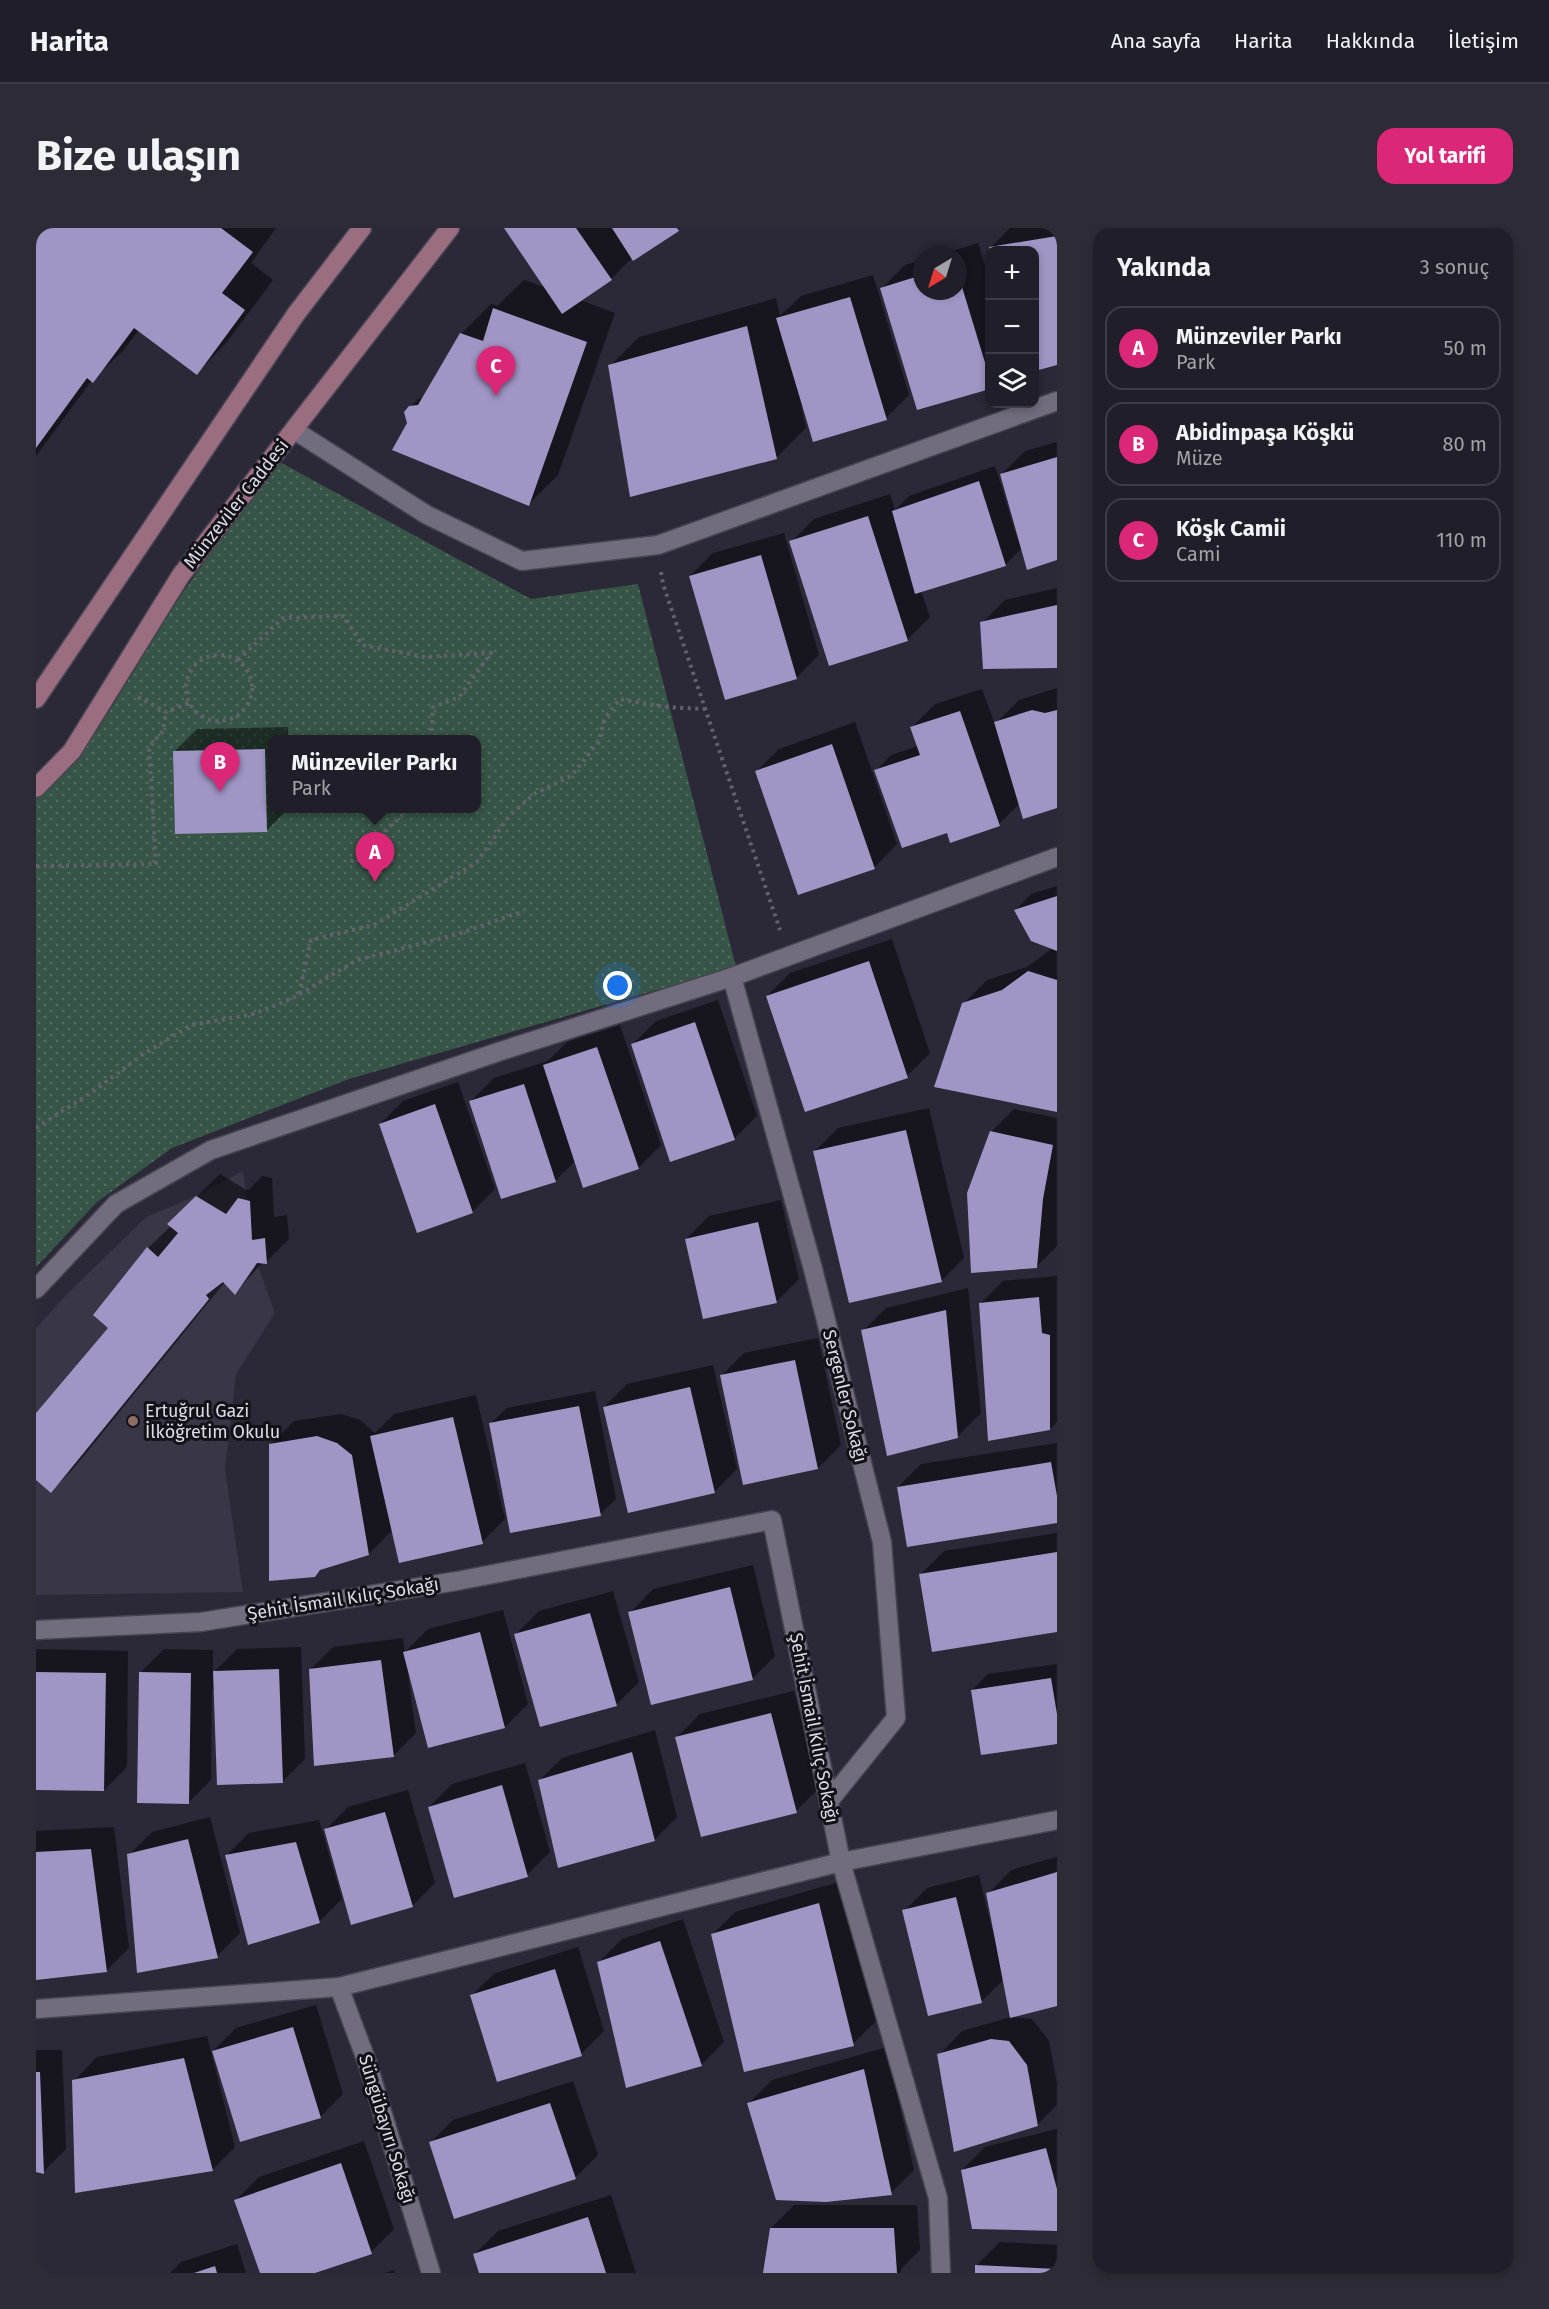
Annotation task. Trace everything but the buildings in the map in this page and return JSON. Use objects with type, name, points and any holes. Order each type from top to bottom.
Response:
[{"type":"main road","points":[[36,699],[296,314],[362,228]]},
{"type":"main road","name":"Münzeviler Caddesi","points":[[36,788],[72,751],[181,575],[450,228]]},
{"type":"street","points":[[294,430],[427,515],[522,561],[658,545],[1057,401]]},
{"type":"street","points":[[36,1289],[116,1204],[211,1150],[498,1052],[732,977],[1057,857]]},
{"type":"street","name":"Sergenler Sokağı","points":[[732,977],[813,1269],[882,1542],[896,1718],[829,1801]]},
{"type":"street","name":"Şehit İsmail Kılıç Sokağı","points":[[36,1630],[201,1622],[457,1581],[772,1520],[841,1862],[938,2198],[941,2273]]},
{"type":"street","points":[[36,2009],[339,1987],[841,1862],[1057,1820]]},
{"type":"street","name":"Süngübayırı Sokağı","points":[[339,1987],[367,2062],[431,2273]]},
{"type":"path","points":[[658,545],[663,584],[789,956]]},
{"type":"path","points":[[238,660],[283,618],[303,617],[344,616],[362,645],[425,657],[491,653],[459,697],[433,707],[431,735]]},
{"type":"path","points":[[213,655],[230,656],[238,660],[249,674],[253,691],[247,706],[234,718],[217,721],[201,716],[189,703],[186,686],[192,669],[197,663],[213,655]]},
{"type":"path","points":[[114,684],[166,712],[189,703]]},
{"type":"path","points":[[299,994],[311,940],[374,925],[477,862],[510,815],[536,793],[572,776],[598,743],[605,718],[620,699],[665,707],[705,710]]},
{"type":"path","points":[[36,866],[156,864],[149,747],[163,731],[166,712]]},
{"type":"path","points":[[351,862],[405,813]]},
{"type":"path","points":[[36,1128],[95,1090],[142,1055],[191,1025],[253,1014],[299,994],[357,960],[458,934],[524,911]]},
{"type":"shaded area","name":"Ertuğrul Gazi İlköğretim Okulu","points":[[243,1171],[257,1263],[275,1313],[236,1374],[225,1469],[243,1592],[36,1595],[36,1328],[67,1294],[146,1217],[196,1196]]},
{"type":"green space","points":[[276,460],[531,599],[638,584],[736,967],[349,1079],[172,1148],[97,1202],[36,1267],[36,798],[97,731],[179,598]]},
{"type":"place","name":"Köşk Camii","points":[[496,396]]},
{"type":"place","name":"Abidinpaşa Köşkü","points":[[220,792]]},
{"type":"place","name":"Münzeviler Parkı","points":[[375,882]]},
{"type":"place","name":"Ertuğrul Gazi İlköğretim Okulu","points":[[133,1421]]}]
